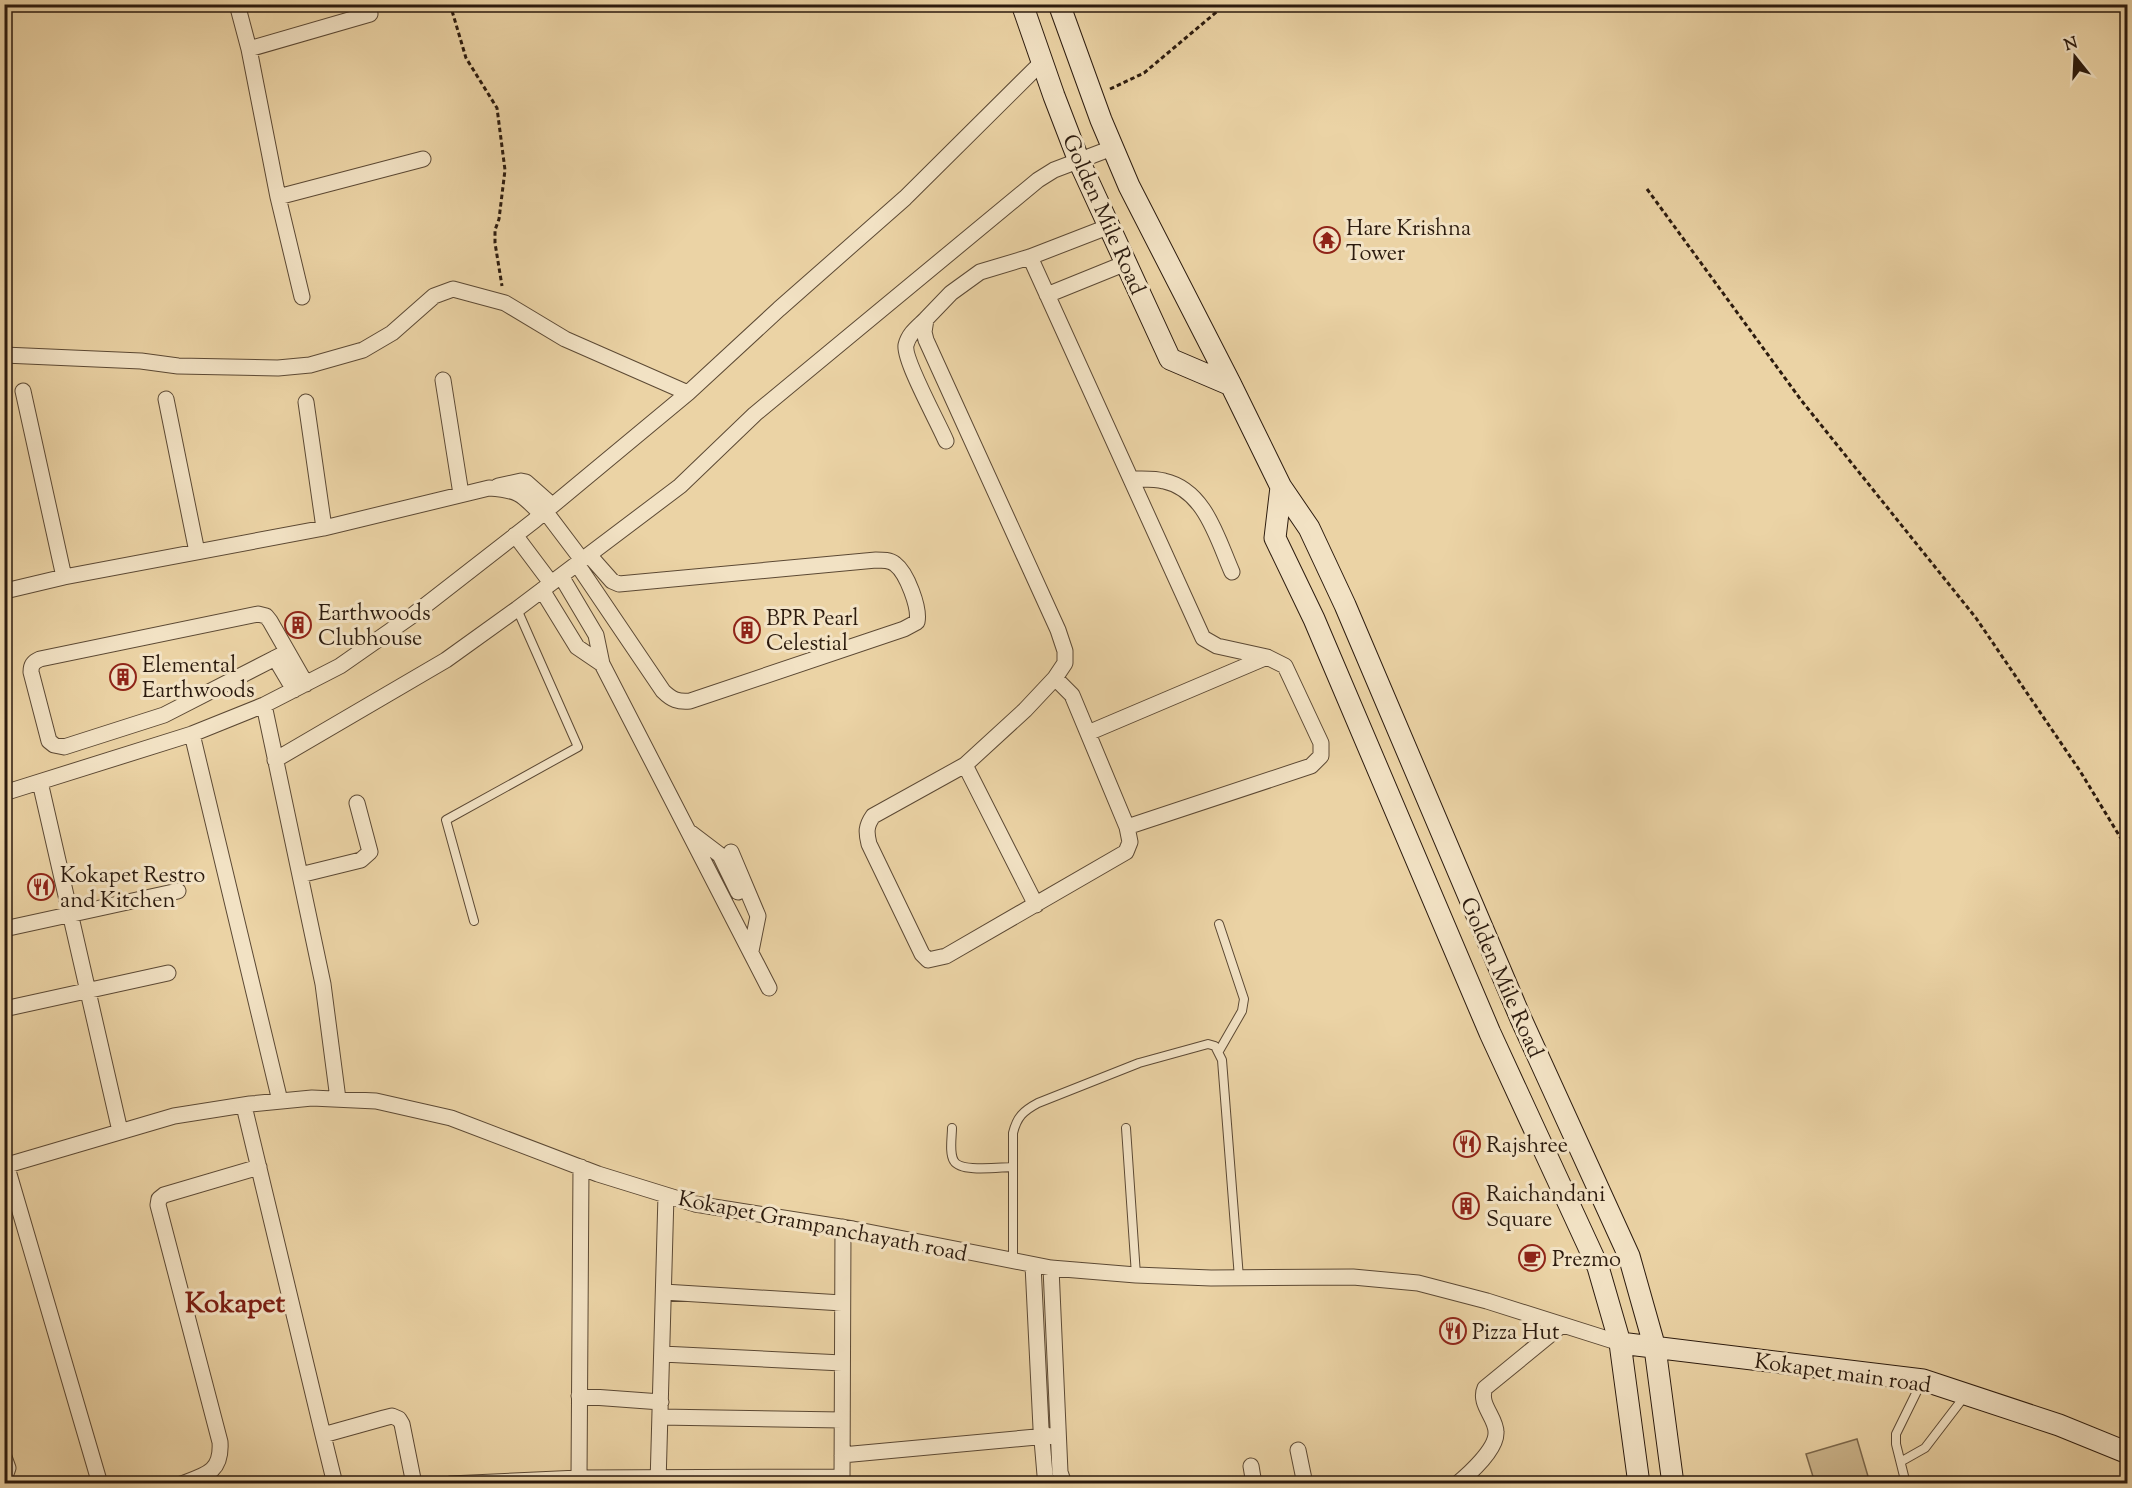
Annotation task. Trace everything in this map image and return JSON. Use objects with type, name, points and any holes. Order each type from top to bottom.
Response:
[{"type":"street","points":[[237,4],[249,49],[278,197],[302,297]]},
{"type":"street","name":"Golden Mile Road","points":[[1022,4],[1041,63],[1079,161],[1170,359],[1232,385]]},
{"type":"street","name":"Golden Mile Road","points":[[1059,4],[1092,98],[1129,186],[1232,385],[1281,488],[1309,528],[1345,605],[1521,1020],[1629,1256],[1655,1348],[1673,1484]]},
{"type":"street","points":[[249,49],[370,14]]},
{"type":"street","points":[[4,793],[192,734],[264,705],[340,666],[413,615],[546,510],[688,393],[905,198],[1041,63]]},
{"type":"street","points":[[275,760],[446,660],[517,609],[680,486],[755,414],[1038,180],[1054,170],[1112,148]]},
{"type":"street","points":[[278,197],[423,159]]},
{"type":"street","points":[[946,441],[913,372],[905,347],[910,334],[951,293],[980,272],[1030,257],[1110,226]]},
{"type":"street","points":[[1030,257],[1203,638],[1217,646],[1267,657],[1285,666],[1321,743],[1322,752],[1318,761],[1305,768],[1127,827]]},
{"type":"street","points":[[1047,295],[1126,263]]},
{"type":"street","points":[[4,355],[141,361],[178,366],[278,368],[310,365],[363,350],[392,333],[434,296],[446,290],[460,289],[505,303],[565,339],[688,393]]},
{"type":"street","points":[[926,319],[924,332],[926,340],[1058,630],[1065,651],[1065,663],[1055,678],[1025,711],[965,765],[873,816],[867,824],[866,833],[869,844],[922,954],[928,960],[946,956],[1126,852],[1130,842],[1127,827],[1072,695],[1055,678]]},
{"type":"street","points":[[443,380],[461,494]]},
{"type":"street","points":[[23,391],[64,577]]},
{"type":"street","points":[[166,399],[197,552]]},
{"type":"street","points":[[306,402],[324,528]]},
{"type":"street","points":[[1131,479],[1164,480],[1191,493],[1207,515],[1232,572]]},
{"type":"street","points":[[5,591],[64,577],[324,528],[489,488],[509,489],[546,510],[582,560],[599,597],[663,691],[678,702],[699,698],[904,629],[917,621],[918,616],[917,607],[905,578],[894,564],[887,561],[615,583],[599,597]]},
{"type":"street","name":"Golden Mile Road","points":[[1281,488],[1275,538],[1314,618],[1490,1033],[1598,1267],[1620,1343],[1639,1484]]},
{"type":"street","points":[[515,535],[596,635],[602,664],[770,988]]},
{"type":"street","points":[[582,560],[615,583]]},
{"type":"street","points":[[552,583],[577,647],[602,664]]},
{"type":"street","points":[[280,655],[164,715],[64,747],[54,745],[49,741],[31,672],[34,662],[40,659],[248,615],[266,616],[280,655],[300,687]]},
{"type":"street","points":[[1088,734],[1267,657]]},
{"type":"street","points":[[264,705],[323,984],[338,1099]]},
{"type":"street","points":[[192,734],[280,1101]]},
{"type":"street","points":[[965,765],[1036,905]]},
{"type":"street","points":[[40,782],[120,1131]]},
{"type":"street","points":[[300,875],[361,860],[370,852],[357,803]]},
{"type":"street","points":[[689,831],[720,855],[749,914]]},
{"type":"street","points":[[731,852],[758,916],[751,951]]},
{"type":"street","points":[[4,929],[178,891]]},
{"type":"street","points":[[4,1009],[168,973]]},
{"type":"street","name":"Kokapet Grampanchayath road","points":[[5,1162],[174,1116],[312,1098],[376,1101],[451,1118],[582,1167],[695,1204],[843,1227],[1051,1268],[1136,1275],[1239,1278],[1353,1277],[1418,1282],[1620,1343],[1655,1348]]},
{"type":"street","points":[[238,1106],[335,1484]]},
{"type":"street","points":[[5,1162],[100,1484]]},
{"type":"street","points":[[579,1478],[582,1167]]},
{"type":"street","points":[[181,1484],[206,1473],[217,1465],[221,1456],[158,1205],[159,1199],[164,1195],[255,1168]]},
{"type":"street","points":[[658,1481],[666,1195]]},
{"type":"street","points":[[450,1484],[579,1478],[658,1481],[842,1480],[843,1227]]},
{"type":"street","points":[[1033,1265],[1042,1436],[1045,1475],[1048,1484]]},
{"type":"street","points":[[1051,1268],[1060,1472],[1064,1484]]},
{"type":"street","points":[[664,1292],[842,1303]]},
{"type":"street","points":[[1457,1484],[1490,1451],[1495,1441],[1497,1434],[1495,1426],[1483,1397],[1485,1388],[1562,1325]]},
{"type":"street","name":"Kokapet main road","points":[[1655,1348],[1923,1380],[2059,1425],[2127,1453]]},
{"type":"street","points":[[662,1354],[842,1363]]},
{"type":"street","points":[[579,1396],[661,1410],[842,1420]]},
{"type":"street","points":[[323,1435],[393,1416],[399,1419],[414,1484]]},
{"type":"street","points":[[842,1455],[1058,1435]]},
{"type":"street","points":[[1298,1450],[1305,1484]]},
{"type":"street","points":[[4,1457],[8,1468],[7,1477],[4,1479]]},
{"type":"street","points":[[1251,1466],[1254,1484]]},
{"type":"lane","points":[[474,921],[446,820],[578,747],[517,609]]},
{"type":"lane","points":[[1219,924],[1244,999],[1242,1011],[1219,1051]]},
{"type":"lane","points":[[1013,1261],[1013,1133],[1016,1120],[1023,1110],[1139,1063],[1208,1044],[1215,1046],[1222,1060],[1239,1278]]},
{"type":"lane","points":[[952,1128],[952,1155],[954,1162],[962,1168],[1013,1167]]},
{"type":"lane","points":[[1126,1128],[1136,1275]]},
{"type":"lane","points":[[1906,1484],[1896,1444],[1896,1434],[1923,1380]]},
{"type":"lane","points":[[1902,1461],[1925,1448],[1966,1394]]},
{"type":"path","points":[[450,4],[466,58],[497,108],[505,170],[495,243],[505,303]]},
{"type":"path","points":[[1092,98],[1144,73],[1226,4]]},
{"type":"path","points":[[1647,189],[1801,400],[1976,618],[2080,771],[2127,850]]},
{"type":"shaded area","points":[[1857,1439],[1870,1483],[1815,1483],[1806,1454]]},
{"type":"place","name":"Hare Krishna Tower","points":[[1327,240]]},
{"type":"place","name":"Earthwoods Clubhouse","points":[[298,625]]},
{"type":"place","name":"BPR Pearl Celestial","points":[[747,630]]},
{"type":"place","name":"Elemental Earthwoods","points":[[123,677]]},
{"type":"place","name":"Kokapet Restro and Kitchen","points":[[41,887]]},
{"type":"place","name":"Rajshree","points":[[1467,1144]]},
{"type":"place","name":"Raichandani Square","points":[[1466,1206]]},
{"type":"place","name":"Prezmo","points":[[1532,1258]]},
{"type":"place","name":"Pizza Hut","points":[[1453,1331]]},
{"type":"district","name":"Kokapet","points":[[235,1302]]}]
